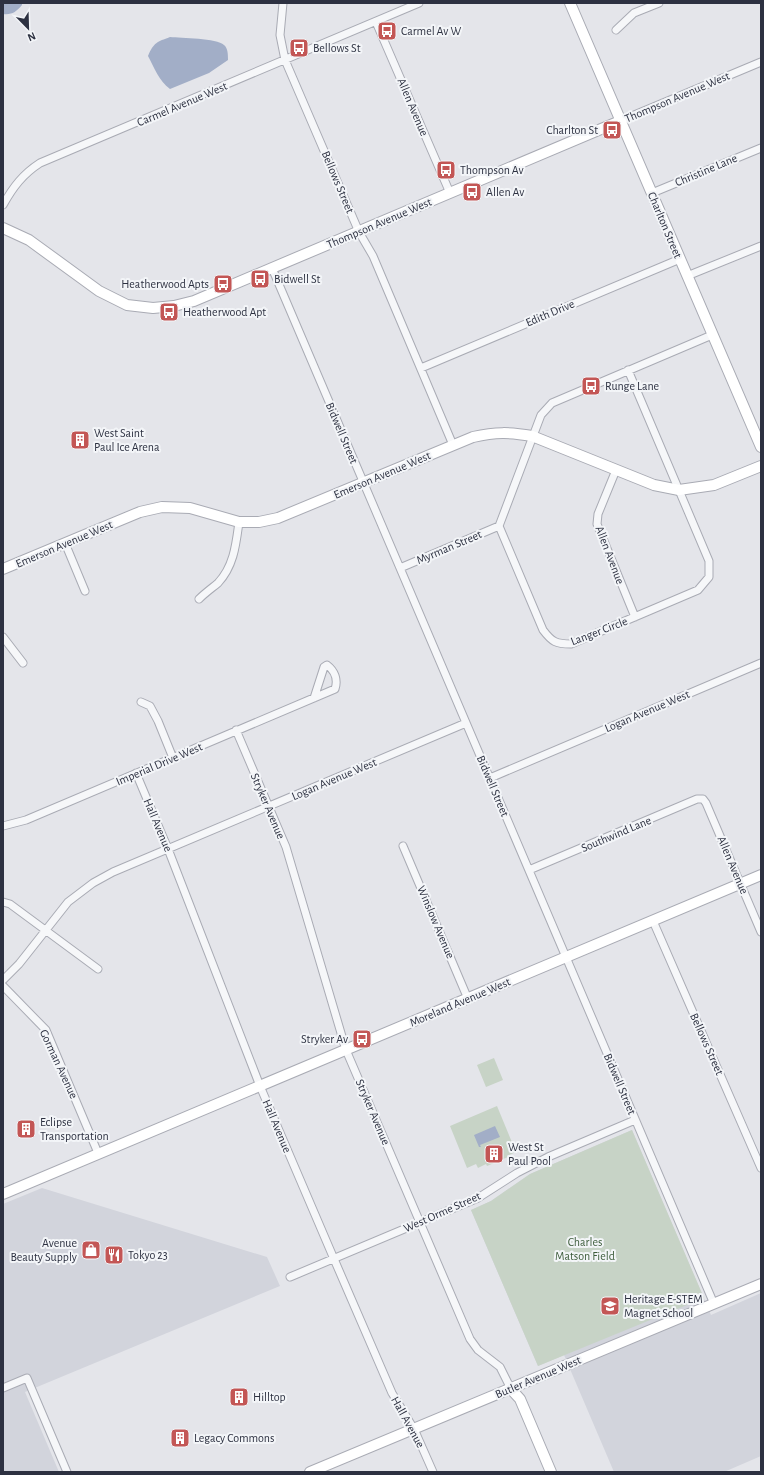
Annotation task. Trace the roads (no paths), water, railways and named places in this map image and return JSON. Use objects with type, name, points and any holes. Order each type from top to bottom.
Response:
[{"type":"street","name":"Bellows Street","points":[[283,3],[280,35],[286,60],[359,232],[373,256],[453,445]]},
{"type":"street","name":"Carmel Avenue West","points":[[3,205],[11,190],[21,178],[29,170],[40,163],[419,3]]},
{"type":"street","name":"Charlton Street","points":[[570,3],[761,447]]},
{"type":"street","points":[[616,30],[634,13],[659,3]]},
{"type":"street","name":"Allen Avenue","points":[[376,22],[450,193]]},
{"type":"street","name":"Thompson Avenue West","points":[[3,228],[29,240],[99,291],[127,304],[153,308],[174,306],[194,301],[761,62]]},
{"type":"street","name":"Christine Lane","points":[[652,193],[761,148]]},
{"type":"street","points":[[687,276],[761,246]]},
{"type":"street","name":"Edith Drive","points":[[421,368],[680,259]]},
{"type":"street","name":"Bidwell Street","points":[[272,268],[714,1304]]},
{"type":"street","points":[[499,526],[541,415],[552,404],[712,335]]},
{"type":"street","name":"Langer Circle","points":[[499,526],[543,630],[551,640],[561,644],[571,644],[698,590],[709,577],[709,561],[628,370]]},
{"type":"street","name":"Emerson Avenue West","points":[[3,569],[140,512],[162,506],[190,508],[239,522],[259,522],[278,518],[453,445],[473,437],[492,432],[512,432],[532,436],[654,485],[679,490],[714,485],[761,466]]},
{"type":"street","name":"Allen Avenue","points":[[616,470],[598,514],[596,524],[635,617]]},
{"type":"street","points":[[199,599],[218,582],[230,567],[236,550],[239,522]]},
{"type":"street","name":"Myrman Street","points":[[400,568],[499,526]]},
{"type":"street","points":[[65,543],[85,591]]},
{"type":"street","points":[[3,637],[24,663]]},
{"type":"street","name":"Logan Avenue West","points":[[490,778],[761,663]]},
{"type":"street","name":"Imperial Drive West","points":[[3,826],[26,820],[314,698]]},
{"type":"street","points":[[141,702],[150,706],[158,721],[173,758]]},
{"type":"street","name":"Logan Avenue West","points":[[3,980],[18,964],[68,902],[93,883],[113,872],[168,848],[466,724]]},
{"type":"street","name":"Stryker Avenue","points":[[236,730],[286,847],[346,1050],[470,1339],[478,1350],[500,1367],[511,1389],[520,1399],[551,1472]]},
{"type":"street","name":"Hall Avenue","points":[[136,774],[168,848],[260,1086],[392,1393],[414,1429],[433,1472]]},
{"type":"street","name":"Southwind Lane","points":[[529,870],[697,799],[703,799]]},
{"type":"street","name":"Allen Avenue","points":[[703,799],[706,802],[761,932]]},
{"type":"street","name":"Winslow Avenue","points":[[404,846],[468,999]]},
{"type":"street","name":"Moreland Avenue West","points":[[3,1194],[761,876]]},
{"type":"street","points":[[3,902],[10,904],[45,929],[98,970]]},
{"type":"street","name":"Bellows Street","points":[[653,921],[761,1168]]},
{"type":"street","name":"Gorman Avenue","points":[[3,986],[46,1030],[98,1153]]},
{"type":"street","name":"West Orme Street","points":[[290,1277],[478,1198],[517,1173],[548,1157],[635,1120]]},
{"type":"street","name":"Butler Avenue West","points":[[313,1471],[761,1284]]},
{"type":"street","points":[[3,1388],[27,1378],[67,1472]]},
{"type":"water","points":[[3,3],[22,3],[22,5],[14,12],[3,14]]},
{"type":"water","points":[[170,37],[207,40],[220,43],[224,45],[228,52],[228,60],[209,73],[170,89],[160,78],[148,56],[156,43]]},
{"type":"water","points":[[495,1126],[500,1137],[480,1145],[481,1147],[479,1147],[474,1135]]},
{"type":"place","name":"Carmel Av W","points":[[387,31]]},
{"type":"place","name":"Bellows St","points":[[299,48]]},
{"type":"place","name":"Charlton St","points":[[612,130]]},
{"type":"place","name":"Thompson Av","points":[[446,170]]},
{"type":"place","name":"Allen Av","points":[[472,192]]},
{"type":"place","name":"Bidwell St","points":[[260,279]]},
{"type":"place","name":"Heatherwood Apts","points":[[223,284]]},
{"type":"place","name":"Heatherwood Apt","points":[[169,312]]},
{"type":"place","name":"Runge Lane","points":[[591,386]]},
{"type":"place","name":"West Saint Paul Ice Arena","points":[[80,440]]},
{"type":"place","name":"Stryker Av","points":[[362,1039]]},
{"type":"place","name":"Eclipse Transportation","points":[[26,1129]]},
{"type":"place","name":"West St Paul Pool","points":[[494,1154]]},
{"type":"place","name":"Avenue Beauty Supply","points":[[91,1250]]},
{"type":"place","name":"Tokyo 23","points":[[114,1255]]},
{"type":"place","name":"Heritage E-STEM Magnet School","points":[[610,1306]]},
{"type":"place","name":"Hilltop","points":[[239,1397]]},
{"type":"place","name":"Legacy Commons","points":[[180,1438]]},
{"type":"park label","name":"Charles Matson Field","points":[[585,1249]]}]
